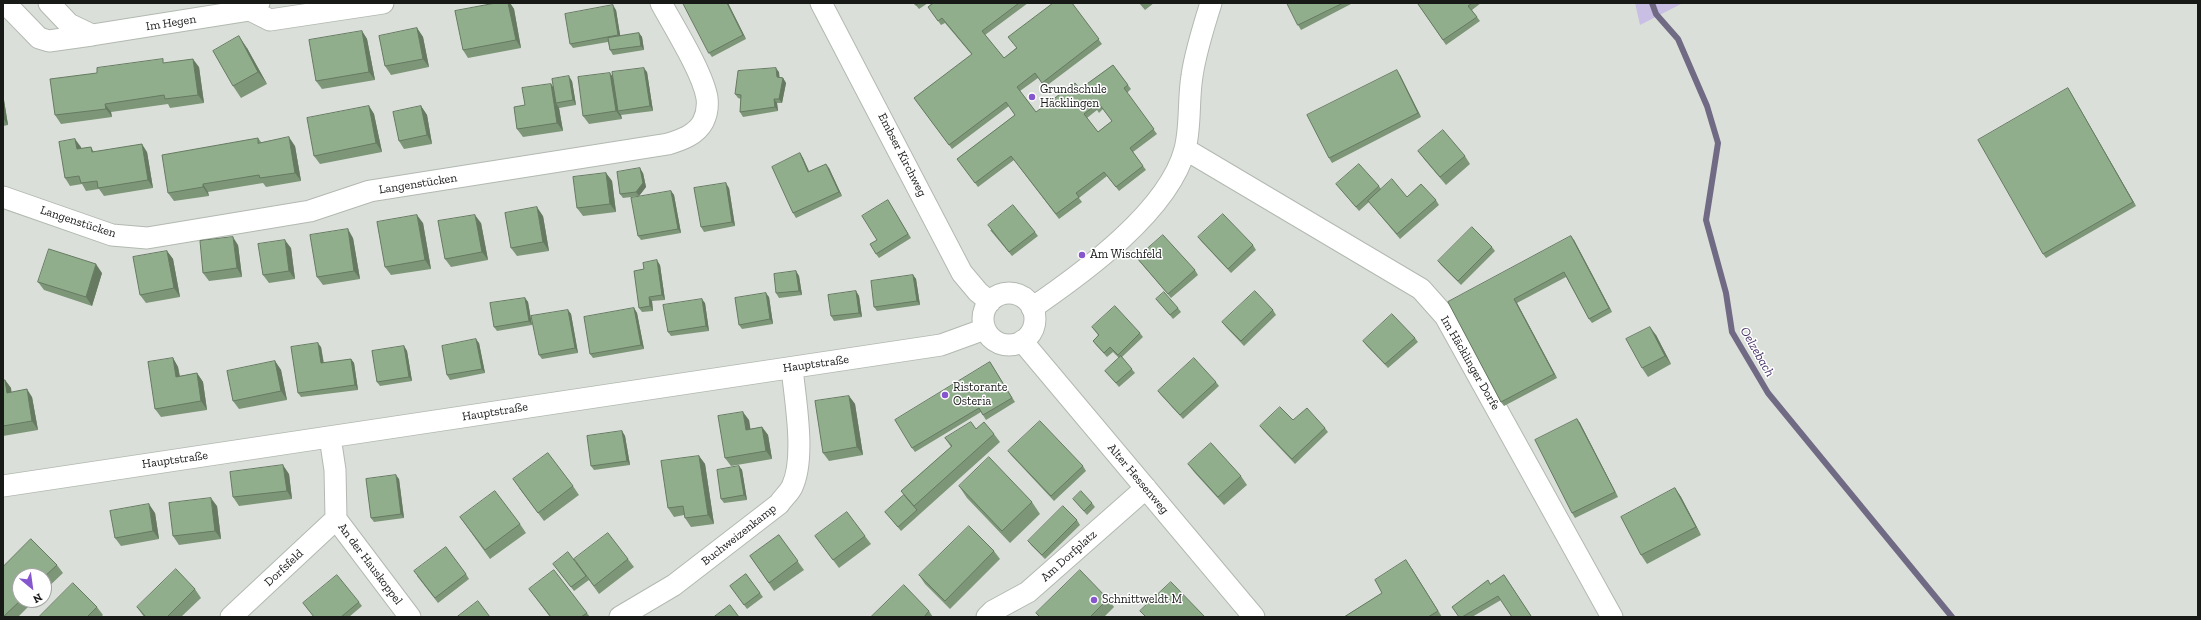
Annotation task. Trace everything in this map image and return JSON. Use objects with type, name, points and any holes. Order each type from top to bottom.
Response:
[{"type":"street","name":"Im Hegen","points":[[5,3],[39,38],[49,41],[254,7],[270,20],[383,3]]},
{"type":"street","points":[[48,3],[69,24],[92,35]]},
{"type":"street","name":"Langenstücken","points":[[3,197],[112,235],[147,238],[310,211],[370,191],[668,144],[690,136],[703,123],[708,108],[707,97],[702,80],[661,3]]},
{"type":"street","name":"Embser Kirchweg","points":[[821,3],[962,273],[978,292],[990,302]]},
{"type":"street","points":[[1032,308],[1095,261],[1137,223],[1170,184],[1185,149],[1192,74],[1211,3]]},
{"type":"street","name":"Im Häcklinger Dorfe","points":[[1185,149],[1421,289],[1445,316],[1612,617]]},
{"type":"street","points":[[1012,293],[1027,301],[1032,308],[1034,315],[1032,330],[1022,341],[1008,345],[1000,344],[988,335],[985,329],[984,312],[990,302],[1000,295],[1012,293]]},
{"type":"street","name":"Hauptstraße","points":[[3,486],[941,345],[985,329]]},
{"type":"street","name":"Alter Hessenweg","points":[[1022,341],[1254,617]]},
{"type":"street","name":"Buchweizenkamp","points":[[620,617],[680,580],[779,504],[792,487],[798,464],[797,410],[792,368]]},
{"type":"street","name":"An der Hauskoppel","points":[[330,437],[334,470],[336,519],[410,617]]},
{"type":"street","name":"Am Dorfplatz","points":[[987,617],[993,611],[1028,592],[1146,488]]},
{"type":"street","name":"Dorfsfeld","points":[[244,612],[336,519]]},
{"type":"shaded area","points":[[1635,3],[1683,3],[1640,25]]},
{"type":"building","points":[[496,3],[508,3],[516,40],[463,50],[455,11]]},
{"type":"building","points":[[683,3],[727,3],[743,35],[709,53]]},
{"type":"building","name":"Grundschule Häcklingen","points":[[931,3],[1019,3],[982,31],[1004,58],[1017,48],[1008,37],[1053,3],[1072,3],[1099,39],[1042,83],[1035,73],[1017,87],[1036,112],[1075,83],[1080,89],[1113,65],[1128,85],[1124,88],[1154,129],[1130,148],[1143,166],[1116,187],[1104,172],[1076,193],[1079,197],[1056,214],[1011,156],[975,183],[957,159],[1015,115],[1006,102],[949,145],[914,98],[972,54],[942,18],[938,21],[928,7],[932,4]],"holes":[[[1100,105],[1112,121],[1098,132],[1084,114],[1094,106],[1096,109]]]},
{"type":"building","points":[[1287,3],[1343,3],[1298,25]]},
{"type":"building","points":[[1472,3],[1468,6],[1477,17],[1443,40],[1418,4]]},
{"type":"building","points":[[613,5],[618,35],[570,44],[565,14]]},
{"type":"building","points":[[417,28],[423,59],[385,66],[379,36]]},
{"type":"building","points":[[362,31],[369,72],[316,81],[309,40]]},
{"type":"building","points":[[639,33],[641,46],[610,50],[608,38]]},
{"type":"building","points":[[239,36],[258,72],[233,86],[213,51]]},
{"type":"building","points":[[163,59],[163,63],[193,59],[198,95],[165,99],[164,95],[105,104],[106,109],[55,115],[50,79],[97,73],[97,68]]},
{"type":"building","points":[[644,68],[650,106],[618,111],[612,72]]},
{"type":"building","points":[[776,68],[777,77],[783,78],[779,99],[774,99],[775,107],[740,112],[741,95],[735,94],[738,71]]},
{"type":"building","points":[[1397,70],[1418,113],[1329,158],[1307,115]]},
{"type":"building","points":[[610,73],[616,111],[583,116],[578,77]]},
{"type":"building","points":[[569,76],[573,100],[556,103],[552,79]]},
{"type":"building","points":[[551,84],[557,123],[517,129],[514,107],[525,105],[522,88]]},
{"type":"building","points":[[2068,88],[2133,202],[2043,254],[1978,140]]},
{"type":"building","points":[[369,106],[376,143],[314,156],[307,118]]},
{"type":"building","points":[[421,106],[427,135],[399,141],[393,112]]},
{"type":"building","points":[[1443,130],[1465,156],[1440,177],[1418,151]]},
{"type":"building","points":[[289,137],[295,173],[260,178],[259,175],[203,184],[203,187],[168,193],[162,155],[258,138],[258,143]]},
{"type":"building","points":[[75,139],[77,149],[91,147],[92,152],[142,144],[148,180],[98,188],[97,181],[81,183],[79,176],[65,178],[59,142]]},
{"type":"building","points":[[800,153],[808,172],[826,164],[839,192],[793,213],[772,167]]},
{"type":"building","points":[[1359,164],[1379,186],[1356,207],[1336,184]]},
{"type":"building","points":[[640,168],[643,183],[636,192],[620,194],[617,172]]},
{"type":"building","points":[[606,173],[610,204],[577,208],[573,177]]},
{"type":"building","points":[[1392,179],[1407,197],[1421,184],[1436,200],[1397,234],[1368,201]]},
{"type":"building","points":[[726,183],[732,222],[701,227],[694,188]]},
{"type":"building","points":[[671,191],[678,229],[638,236],[631,198]]},
{"type":"building","points":[[888,200],[908,234],[876,254],[870,244],[877,240],[862,216]]},
{"type":"building","points":[[1013,205],[1035,232],[1009,252],[988,225]]},
{"type":"building","points":[[537,207],[543,242],[511,248],[505,213]]},
{"type":"building","points":[[1223,214],[1253,245],[1228,269],[1198,237]]},
{"type":"building","points":[[417,215],[425,260],[385,267],[377,222]]},
{"type":"building","points":[[475,215],[482,252],[445,259],[438,221]]},
{"type":"building","points":[[1472,227],[1492,247],[1458,281],[1438,261]]},
{"type":"building","points":[[348,229],[354,271],[317,277],[310,235]]},
{"type":"building","points":[[1163,235],[1195,270],[1168,294],[1137,258]]},
{"type":"building","points":[[1571,236],[1609,308],[1589,319],[1564,272],[1514,299],[1554,374],[1501,402],[1448,302]]},
{"type":"building","points":[[233,237],[237,268],[203,273],[200,241]]},
{"type":"building","points":[[285,240],[289,271],[263,275],[258,244]]},
{"type":"building","points":[[49,249],[96,264],[86,297],[38,282]]},
{"type":"building","points":[[167,251],[174,288],[140,295],[133,257]]},
{"type":"building","points":[[657,260],[662,295],[649,297],[650,306],[639,308],[634,271],[644,269],[643,263]]},
{"type":"building","points":[[796,271],[799,291],[776,293],[774,274]]},
{"type":"building","points":[[913,275],[917,301],[874,307],[871,281]]},
{"type":"building","points":[[856,291],[859,313],[831,316],[828,295]]},
{"type":"building","points":[[1255,291],[1273,310],[1241,341],[1222,322]]},
{"type":"building","points":[[1164,292],[1178,308],[1170,315],[1156,299]]},
{"type":"building","points":[[766,293],[770,319],[739,325],[735,298]]},
{"type":"building","points":[[525,298],[529,321],[494,327],[490,303]]},
{"type":"building","points":[[702,299],[706,326],[668,332],[663,305]]},
{"type":"building","points":[[1115,306],[1140,333],[1118,355],[1110,347],[1104,353],[1093,341],[1099,335],[1092,327]]},
{"type":"building","points":[[634,308],[641,345],[590,354],[584,317]]},
{"type":"building","points":[[568,310],[575,348],[539,355],[531,316]]},
{"type":"building","points":[[1392,314],[1415,338],[1385,364],[1363,341]]},
{"type":"building","points":[[1650,327],[1665,356],[1642,368],[1626,339]]},
{"type":"building","points":[[476,339],[482,369],[447,375],[442,346]]},
{"type":"building","points":[[318,343],[321,363],[351,359],[355,385],[298,393],[291,347]]},
{"type":"building","points":[[404,346],[409,377],[377,382],[372,351]]},
{"type":"building","points":[[1121,356],[1132,369],[1116,383],[1105,371]]},
{"type":"building","points":[[173,358],[176,377],[197,373],[201,401],[155,409],[148,362]]},
{"type":"building","points":[[1194,358],[1216,382],[1180,415],[1158,391]]},
{"type":"building","points":[[275,361],[281,391],[233,401],[227,371]]},
{"type":"building","points":[[990,362],[1012,398],[983,415],[979,408],[912,448],[895,420]]},
{"type":"building","points":[[3,380],[5,380],[7,393],[27,389],[32,421],[3,426]]},
{"type":"building","points":[[849,396],[857,447],[823,453],[815,401]]},
{"type":"building","points":[[1280,407],[1293,420],[1307,408],[1325,428],[1292,459],[1260,426]]},
{"type":"building","points":[[743,412],[746,430],[762,427],[766,451],[725,458],[718,416]]},
{"type":"building","points":[[1577,419],[1615,492],[1572,513],[1535,440]]},
{"type":"building","points":[[1040,421],[1083,466],[1051,496],[1008,451]]},
{"type":"building","points":[[971,422],[976,429],[984,422],[994,434],[914,506],[901,491],[952,446],[945,438]]},
{"type":"building","points":[[622,431],[627,461],[591,466],[587,436]]},
{"type":"building","points":[[1211,443],[1241,476],[1218,497],[1188,464]]},
{"type":"building","points":[[548,453],[573,486],[538,513],[513,479]]},
{"type":"building","points":[[699,456],[708,515],[685,518],[683,506],[668,508],[661,461]]},
{"type":"building","points":[[989,457],[1032,502],[1002,531],[959,486]]},
{"type":"building","points":[[283,465],[287,491],[233,497],[230,472]]},
{"type":"building","points":[[739,466],[744,495],[721,499],[717,470]]},
{"type":"building","points":[[396,475],[401,514],[371,518],[366,479]]},
{"type":"building","points":[[1675,488],[1696,527],[1641,555],[1621,517]]},
{"type":"building","points":[[495,491],[520,524],[485,550],[460,517]]},
{"type":"building","points":[[1081,491],[1092,503],[1084,511],[1073,499]]},
{"type":"building","points":[[904,495],[917,510],[898,527],[885,512]]},
{"type":"building","points":[[211,498],[215,531],[173,536],[169,503]]},
{"type":"building","points":[[149,504],[153,531],[115,538],[110,511]]},
{"type":"building","points":[[1063,506],[1077,520],[1042,555],[1028,541]]},
{"type":"building","points":[[847,512],[865,536],[833,560],[815,536]]},
{"type":"building","points":[[969,526],[994,551],[945,601],[919,575]]},
{"type":"building","points":[[608,533],[628,559],[594,586],[574,559]]},
{"type":"building","points":[[779,535],[798,561],[769,583],[750,556]]},
{"type":"building","points":[[31,539],[57,565],[52,570],[52,568],[12,568],[13,608],[3,617],[3,567]]},
{"type":"building","points":[[446,547],[466,574],[435,598],[414,571]]},
{"type":"building","points":[[568,552],[586,576],[571,587],[553,564]]},
{"type":"building","points":[[1406,560],[1438,611],[1428,617],[1344,617],[1382,593],[1375,580]]},
{"type":"building","points":[[176,569],[195,589],[167,617],[146,617],[137,607]]},
{"type":"building","points":[[554,570],[587,613],[581,617],[551,617],[529,589]]},
{"type":"building","points":[[1080,570],[1108,599],[1090,617],[1040,617],[1036,613]]},
{"type":"building","points":[[746,574],[760,593],[744,605],[730,586]]},
{"type":"building","points":[[337,575],[359,602],[341,617],[314,617],[303,603]]},
{"type":"building","points":[[1504,575],[1531,616],[1530,617],[1512,617],[1498,596],[1462,617],[1459,617],[1452,607],[1488,580],[1490,584]]},
{"type":"building","points":[[1171,582],[1205,617],[1146,617],[1140,611]]},
{"type":"building","points":[[73,583],[97,607],[87,617],[39,617],[48,608],[52,608],[52,604]]},
{"type":"building","points":[[904,585],[929,611],[924,617],[871,617]]},
{"type":"building","points":[[478,601],[490,617],[457,617]]},
{"type":"building","points":[[730,605],[739,617],[714,617]]},
{"type":"waterway","name":"Oelzebach","points":[[1652,3],[1656,14],[1678,39],[1707,106],[1718,143],[1706,220],[1726,293],[1732,332],[1768,393],[1952,617]]},
{"type":"place","name":"Grundschule Häcklingen","points":[[1032,97]]},
{"type":"place","name":"Am Wischfeld","points":[[1082,255]]},
{"type":"place","name":"Ristorante Osteria","points":[[945,395]]},
{"type":"place","name":"Schnittweldt M","points":[[1094,600]]}]
